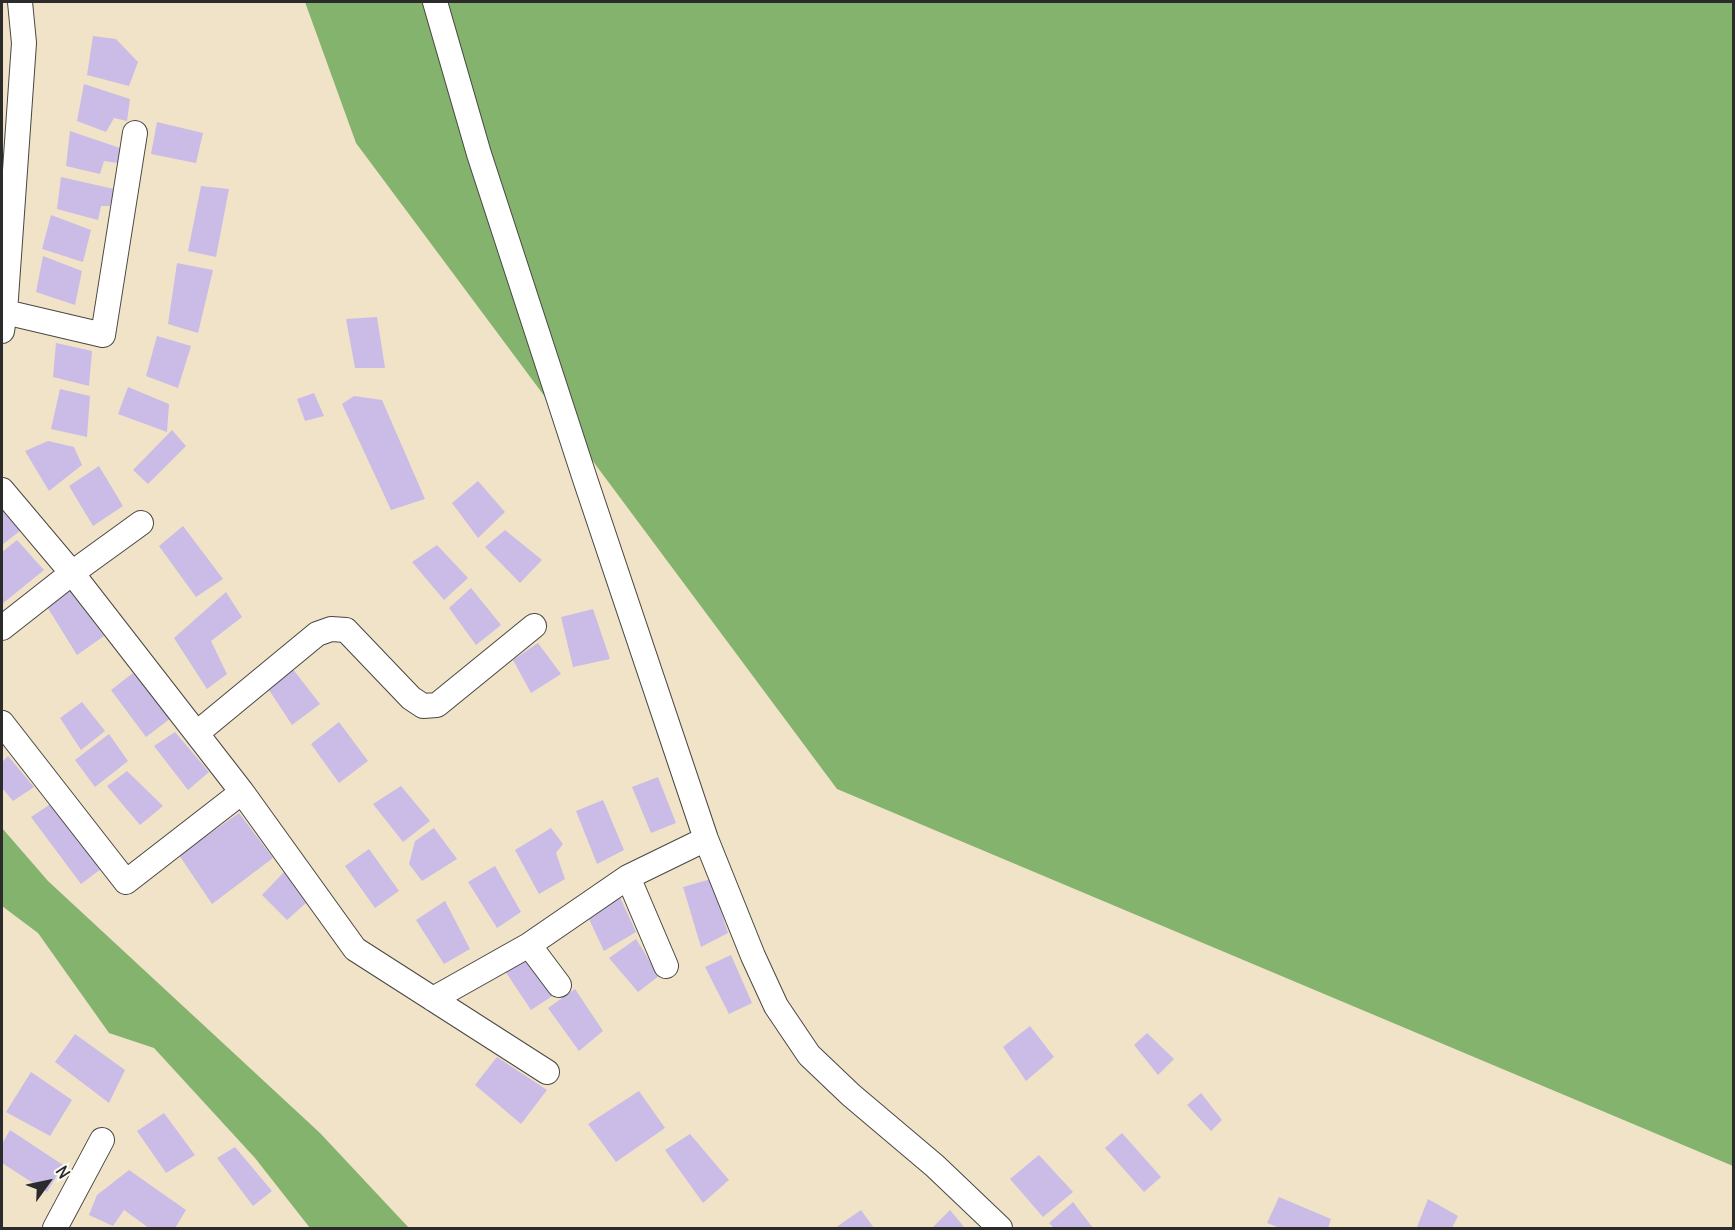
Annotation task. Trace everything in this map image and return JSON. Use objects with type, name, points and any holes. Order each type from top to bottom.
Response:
[{"type":"street","points":[[20,2],[24,44],[3,321],[103,335],[135,133]]},
{"type":"street","points":[[435,2],[483,165],[706,839],[753,956],[776,1006],[809,1054],[851,1095],[934,1166],[1000,1228]]},
{"type":"street","points":[[2,490],[72,573],[197,733],[355,949],[548,1072]]},
{"type":"street","points":[[2,628],[141,523]]},
{"type":"street","points":[[197,733],[317,634],[331,629],[346,630],[411,698],[423,706],[437,705],[534,626]]},
{"type":"street","points":[[2,723],[126,882],[242,792]]},
{"type":"street","points":[[433,999],[529,945],[628,877],[706,839]]},
{"type":"street","points":[[628,877],[666,966]]},
{"type":"street","points":[[529,945],[559,985]]},
{"type":"street","points":[[55,1228],[102,1140]]},
{"type":"green space","points":[[305,2],[1733,2],[1733,1166],[837,789],[356,143]]},
{"type":"green space","points":[[2,828],[48,881],[320,1133],[409,1228],[310,1228],[255,1158],[154,1048],[109,1033],[38,933],[2,906]]},
{"type":"building","points":[[93,36],[116,39],[138,62],[129,86],[87,75]]},
{"type":"building","points":[[84,84],[130,99],[127,121],[114,118],[106,132],[77,121]]},
{"type":"building","points":[[157,122],[203,133],[196,163],[151,154]]},
{"type":"building","points":[[70,131],[120,148],[118,163],[104,161],[100,174],[66,166]]},
{"type":"building","points":[[61,177],[114,189],[110,206],[101,206],[98,220],[57,209]]},
{"type":"building","points":[[201,186],[229,189],[216,257],[188,251]]},
{"type":"building","points":[[51,215],[91,230],[83,262],[42,249]]},
{"type":"building","points":[[43,256],[82,271],[75,305],[36,292]]},
{"type":"building","points":[[177,263],[213,270],[198,333],[168,324]]},
{"type":"building","points":[[377,317],[385,368],[355,368],[346,319]]},
{"type":"building","points":[[157,336],[191,346],[178,388],[146,376]]},
{"type":"building","points":[[56,343],[92,351],[89,386],[53,377]]},
{"type":"building","points":[[128,387],[169,404],[167,432],[118,414]]},
{"type":"building","points":[[60,389],[90,396],[87,437],[51,429]]},
{"type":"building","points":[[314,393],[324,416],[305,421],[297,399]]},
{"type":"building","points":[[354,396],[382,400],[425,499],[391,510],[342,404]]},
{"type":"building","points":[[172,430],[186,446],[148,484],[133,470]]},
{"type":"building","points":[[48,441],[74,447],[82,465],[49,491],[25,451]]},
{"type":"building","points":[[99,466],[123,506],[93,526],[69,486]]},
{"type":"building","points":[[478,481],[505,512],[478,538],[452,503]]},
{"type":"building","points":[[2,506],[21,530],[2,545]]},
{"type":"building","points":[[183,526],[223,579],[196,597],[159,546]]},
{"type":"building","points":[[505,530],[542,560],[520,583],[485,547]]},
{"type":"building","points":[[17,540],[44,570],[2,604],[2,552]]},
{"type":"building","points":[[437,545],[468,578],[444,600],[412,562]]},
{"type":"building","points":[[471,588],[501,625],[476,645],[449,608]]},
{"type":"building","points":[[69,590],[104,636],[77,655],[46,605]]},
{"type":"building","points":[[226,592],[242,617],[211,641],[227,674],[207,689],[174,638]]},
{"type":"building","points":[[593,609],[610,659],[573,667],[561,617]]},
{"type":"building","points":[[538,643],[561,674],[531,693],[513,660]]},
{"type":"building","points":[[292,668],[320,704],[292,725],[267,687]]},
{"type":"building","points":[[133,673],[171,718],[146,737],[111,690]]},
{"type":"building","points":[[82,702],[105,731],[81,750],[60,718]]},
{"type":"building","points":[[339,722],[368,761],[339,783],[311,744]]},
{"type":"building","points":[[175,732],[209,772],[188,790],[154,746]]},
{"type":"building","points":[[109,734],[128,761],[95,787],[75,760]]},
{"type":"building","points":[[8,756],[34,787],[13,801],[2,788],[2,762]]},
{"type":"building","points":[[127,771],[163,806],[140,825],[107,786]]},
{"type":"building","points":[[658,777],[676,823],[651,833],[632,787]]},
{"type":"building","points":[[401,786],[430,821],[403,842],[373,804]]},
{"type":"building","points":[[603,800],[624,850],[597,864],[576,811]]},
{"type":"building","points":[[52,803],[101,869],[81,884],[31,817]]},
{"type":"building","points":[[239,813],[273,858],[212,904],[179,855]]},
{"type":"building","points":[[434,828],[457,859],[422,881],[409,864],[415,841]]},
{"type":"building","points":[[551,828],[563,844],[556,853],[565,879],[539,894],[515,850]]},
{"type":"building","points":[[369,849],[399,891],[375,908],[345,866]]},
{"type":"building","points":[[495,866],[521,912],[497,928],[468,882]]},
{"type":"building","points":[[284,872],[306,903],[287,920],[262,895]]},
{"type":"building","points":[[711,879],[728,933],[701,947],[683,887]]},
{"type":"building","points":[[619,895],[636,932],[604,951],[588,917]]},
{"type":"building","points":[[445,901],[470,949],[444,964],[416,920]]},
{"type":"building","points":[[636,939],[659,976],[638,992],[609,958]]},
{"type":"building","points":[[527,955],[554,995],[531,1010],[505,971]]},
{"type":"building","points":[[731,955],[752,1003],[729,1014],[705,967]]},
{"type":"building","points":[[575,989],[603,1031],[579,1051],[548,1008]]},
{"type":"building","points":[[1030,1026],[1054,1057],[1026,1081],[1003,1047]]},
{"type":"building","points":[[1147,1033],[1174,1059],[1158,1075],[1134,1045]]},
{"type":"building","points":[[75,1034],[125,1070],[109,1103],[55,1062]]},
{"type":"building","points":[[497,1057],[547,1090],[521,1124],[475,1085]]},
{"type":"building","points":[[31,1072],[72,1100],[50,1136],[6,1112]]},
{"type":"building","points":[[639,1091],[665,1128],[616,1162],[588,1124]]},
{"type":"building","points":[[1201,1093],[1222,1120],[1211,1131],[1187,1105]]},
{"type":"building","points":[[164,1113],[195,1155],[166,1173],[137,1131]]},
{"type":"building","points":[[10,1130],[63,1165],[47,1192],[2,1163],[2,1144]]},
{"type":"building","points":[[1122,1133],[1161,1177],[1144,1192],[1105,1148]]},
{"type":"building","points":[[690,1134],[729,1180],[703,1203],[665,1150]]},
{"type":"building","points":[[235,1147],[272,1191],[253,1206],[217,1158]]},
{"type":"building","points":[[1039,1155],[1073,1192],[1043,1217],[1010,1179]]},
{"type":"building","points":[[129,1170],[186,1210],[175,1228],[149,1228],[124,1210],[113,1226],[89,1215],[97,1195]]},
{"type":"building","points":[[1279,1197],[1331,1219],[1328,1228],[1280,1228],[1267,1223]]},
{"type":"building","points":[[1428,1199],[1458,1216],[1452,1228],[1417,1227]]},
{"type":"building","points":[[1073,1202],[1093,1228],[1054,1228],[1049,1223]]},
{"type":"building","points":[[861,1210],[874,1228],[835,1228]]},
{"type":"building","points":[[950,1210],[965,1228],[932,1228]]}]
